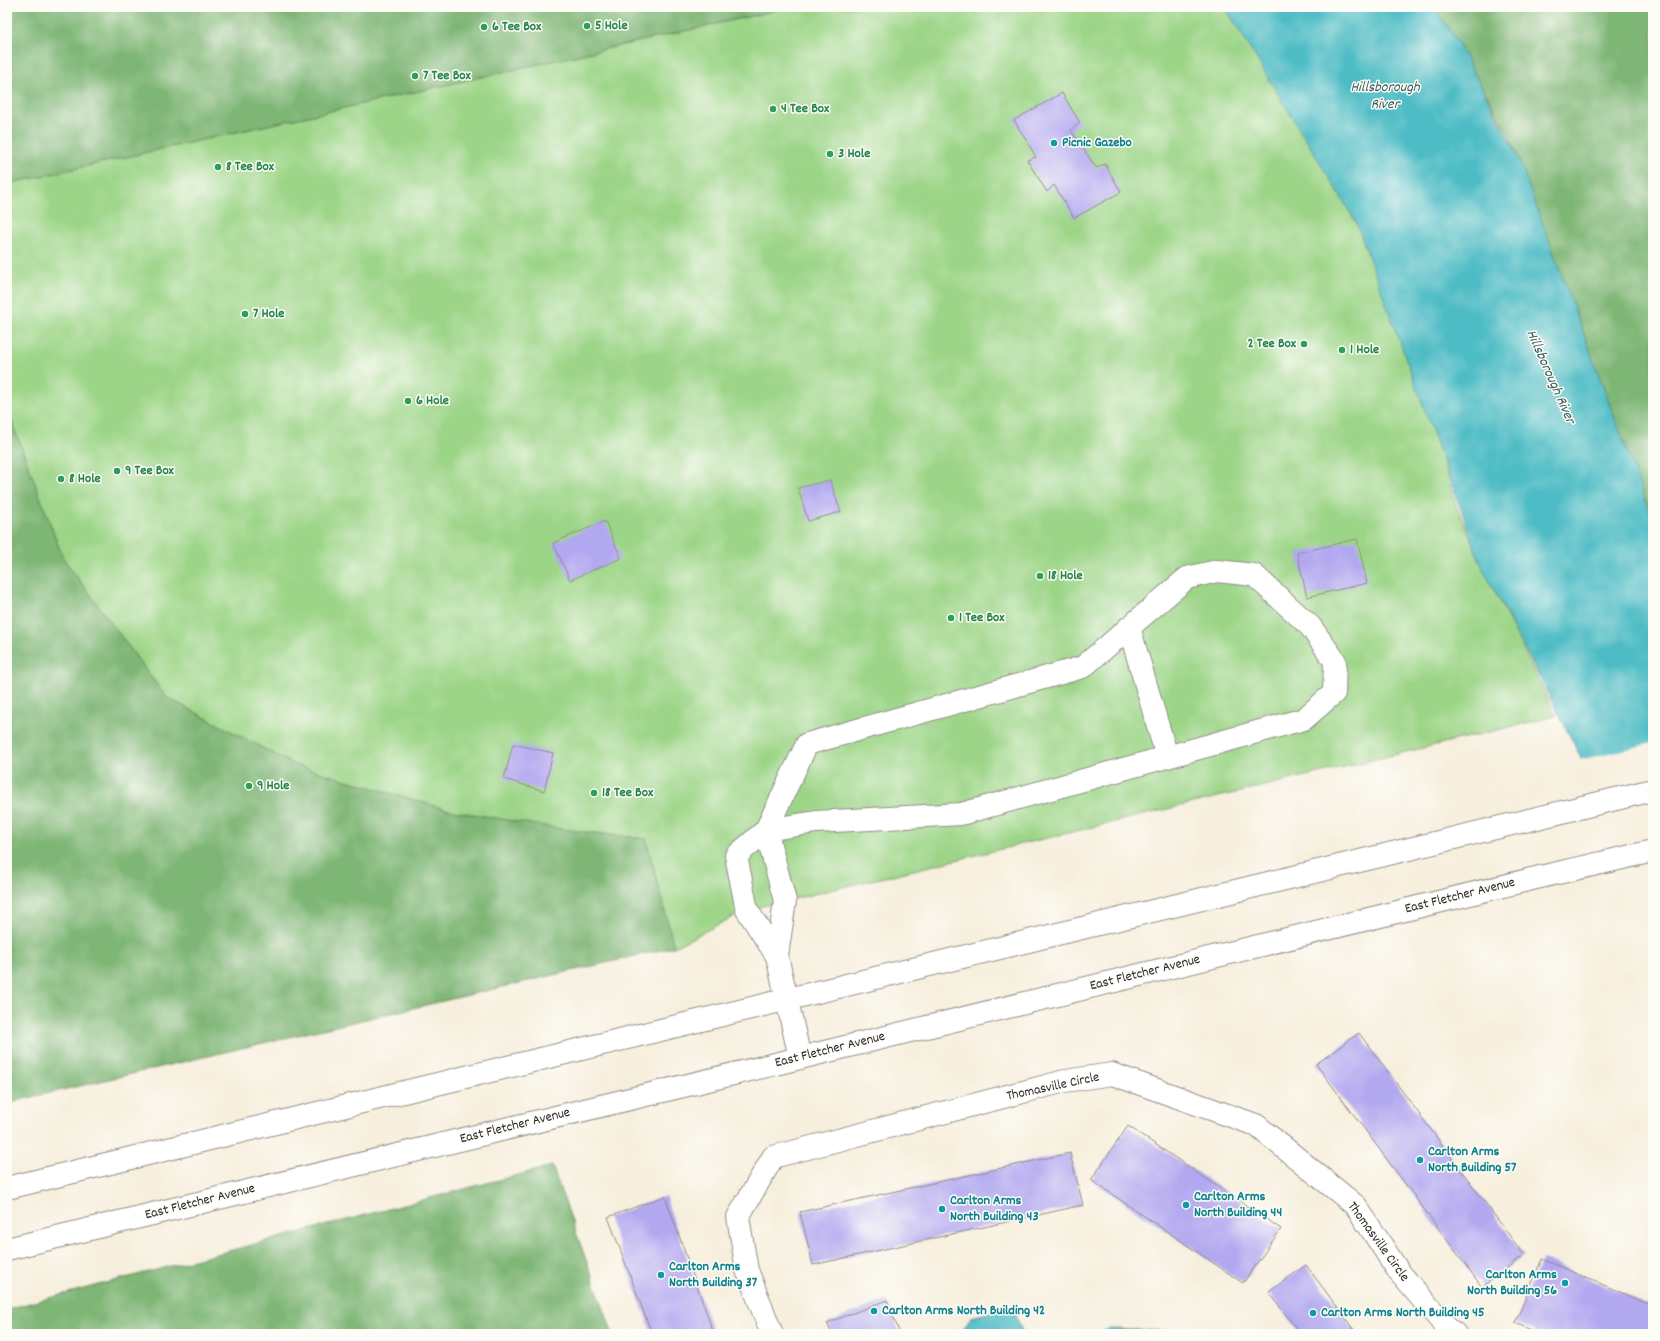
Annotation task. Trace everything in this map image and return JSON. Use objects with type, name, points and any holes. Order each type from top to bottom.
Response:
[{"type":"main road","points":[[766,830],[816,822],[961,814],[1304,719],[1334,693],[1334,660],[1310,626],[1254,575],[1217,571],[1187,578],[1083,667],[807,744],[766,830],[736,856],[747,910],[777,956]]},
{"type":"main road","points":[[1129,627],[1168,757]]},
{"type":"main road","points":[[7,1188],[1653,790]]},
{"type":"main road","points":[[766,830],[785,901],[777,956],[800,1058]]},
{"type":"main road","name":"East Fletcher Avenue","points":[[7,1249],[800,1058],[1536,878],[1653,851]]},
{"type":"main road","name":"Thomasville Circle","points":[[772,1334],[747,1270],[738,1217],[773,1157],[1065,1081],[1112,1074],[1256,1125],[1356,1206],[1399,1272],[1448,1329],[1455,1334]]},
{"type":"green space","points":[[7,7],[791,7],[7,184]]},
{"type":"green space","points":[[791,7],[1228,7],[1358,225],[1429,395],[1444,464],[1456,505],[1484,570],[1556,716],[747,910],[674,947],[646,839],[561,829],[448,810],[295,765],[166,697],[63,558],[7,409],[7,184]]},
{"type":"green space","points":[[1434,7],[1653,7],[1653,521],[1510,137],[1459,46]]},
{"type":"green space","points":[[7,409],[63,558],[166,697],[295,765],[448,810],[561,829],[646,839],[674,947],[7,1103]]},
{"type":"green space","points":[[552,1166],[613,1334],[7,1334],[7,1309]]},
{"type":"water","name":"Hillsborough River","points":[[1225,7],[1434,7],[1457,41],[1517,154],[1653,521],[1653,896],[1482,567],[1356,222]]},
{"type":"water","points":[[1013,1307],[1023,1334],[959,1334],[971,1317]]},
{"type":"water","points":[[1111,1329],[1171,1331],[1181,1334],[1089,1334]]},
{"type":"pier","points":[[1653,743],[1653,882],[1645,884],[1580,760]]},
{"type":"building","name":"Picnic Gazebo","points":[[1062,93],[1080,123],[1071,130],[1096,168],[1105,164],[1121,192],[1074,218],[1054,185],[1047,192],[1027,160],[1036,157],[1014,120]]},
{"type":"building","points":[[830,480],[841,512],[808,521],[798,488]]},
{"type":"building","points":[[605,521],[621,558],[570,580],[553,543]]},
{"type":"building","points":[[1357,539],[1367,583],[1307,597],[1297,553]]},
{"type":"building","points":[[513,744],[553,753],[544,791],[504,779]]},
{"type":"building","name":"Carlton Arms North Building 57","points":[[1359,1033],[1524,1255],[1482,1287],[1316,1064]]},
{"type":"building","name":"Carlton Arms North Building 44","points":[[1128,1126],[1281,1229],[1243,1283],[1091,1180]]},
{"type":"building","name":"Carlton Arms North Building 43","points":[[1070,1153],[1083,1205],[813,1265],[800,1212]]},
{"type":"building","name":"Carlton Arms North Building 37","points":[[665,1196],[714,1334],[652,1334],[608,1217]]},
{"type":"building","name":"Carlton Arms North Building 56","points":[[1542,1259],[1653,1306],[1653,1334],[1540,1334],[1515,1323]]},
{"type":"building","name":"Carlton Arms North Building 45","points":[[1306,1265],[1357,1334],[1300,1334],[1269,1292]]},
{"type":"building","name":"Carlton Arms North Building 42","points":[[887,1300],[900,1334],[832,1334],[827,1323]]},
{"type":"place","name":"5 Hole","points":[[587,26]]},
{"type":"place","name":"6 Tee Box","points":[[484,27]]},
{"type":"place","name":"7 Tee Box","points":[[415,76]]},
{"type":"place","name":"4 Tee Box","points":[[773,109]]},
{"type":"place","name":"Picnic Gazebo","points":[[1054,143]]},
{"type":"place","name":"3 Hole","points":[[830,154]]},
{"type":"place","name":"8 Tee Box","points":[[218,167]]},
{"type":"place","name":"7 Hole","points":[[245,314]]},
{"type":"place","name":"2 Tee Box","points":[[1304,344]]},
{"type":"place","name":"1 Hole","points":[[1342,350]]},
{"type":"place","name":"6 Hole","points":[[408,401]]},
{"type":"place","name":"9 Tee Box","points":[[117,471]]},
{"type":"place","name":"8 Hole","points":[[61,479]]},
{"type":"place","name":"18 Hole","points":[[1040,576]]},
{"type":"place","name":"1 Tee Box","points":[[951,618]]},
{"type":"place","name":"9 Hole","points":[[249,786]]},
{"type":"place","name":"18 Tee Box","points":[[594,793]]},
{"type":"place","name":"Carlton Arms North Building 57","points":[[1420,1160]]},
{"type":"place","name":"Carlton Arms North Building 44","points":[[1186,1205]]},
{"type":"place","name":"Carlton Arms North Building 43","points":[[942,1209]]},
{"type":"place","name":"Carlton Arms North Building 37","points":[[661,1275]]},
{"type":"place","name":"Carlton Arms North Building 56","points":[[1565,1283]]},
{"type":"place","name":"Carlton Arms North Building 42","points":[[874,1311]]},
{"type":"place","name":"Carlton Arms North Building 45","points":[[1313,1313]]}]
